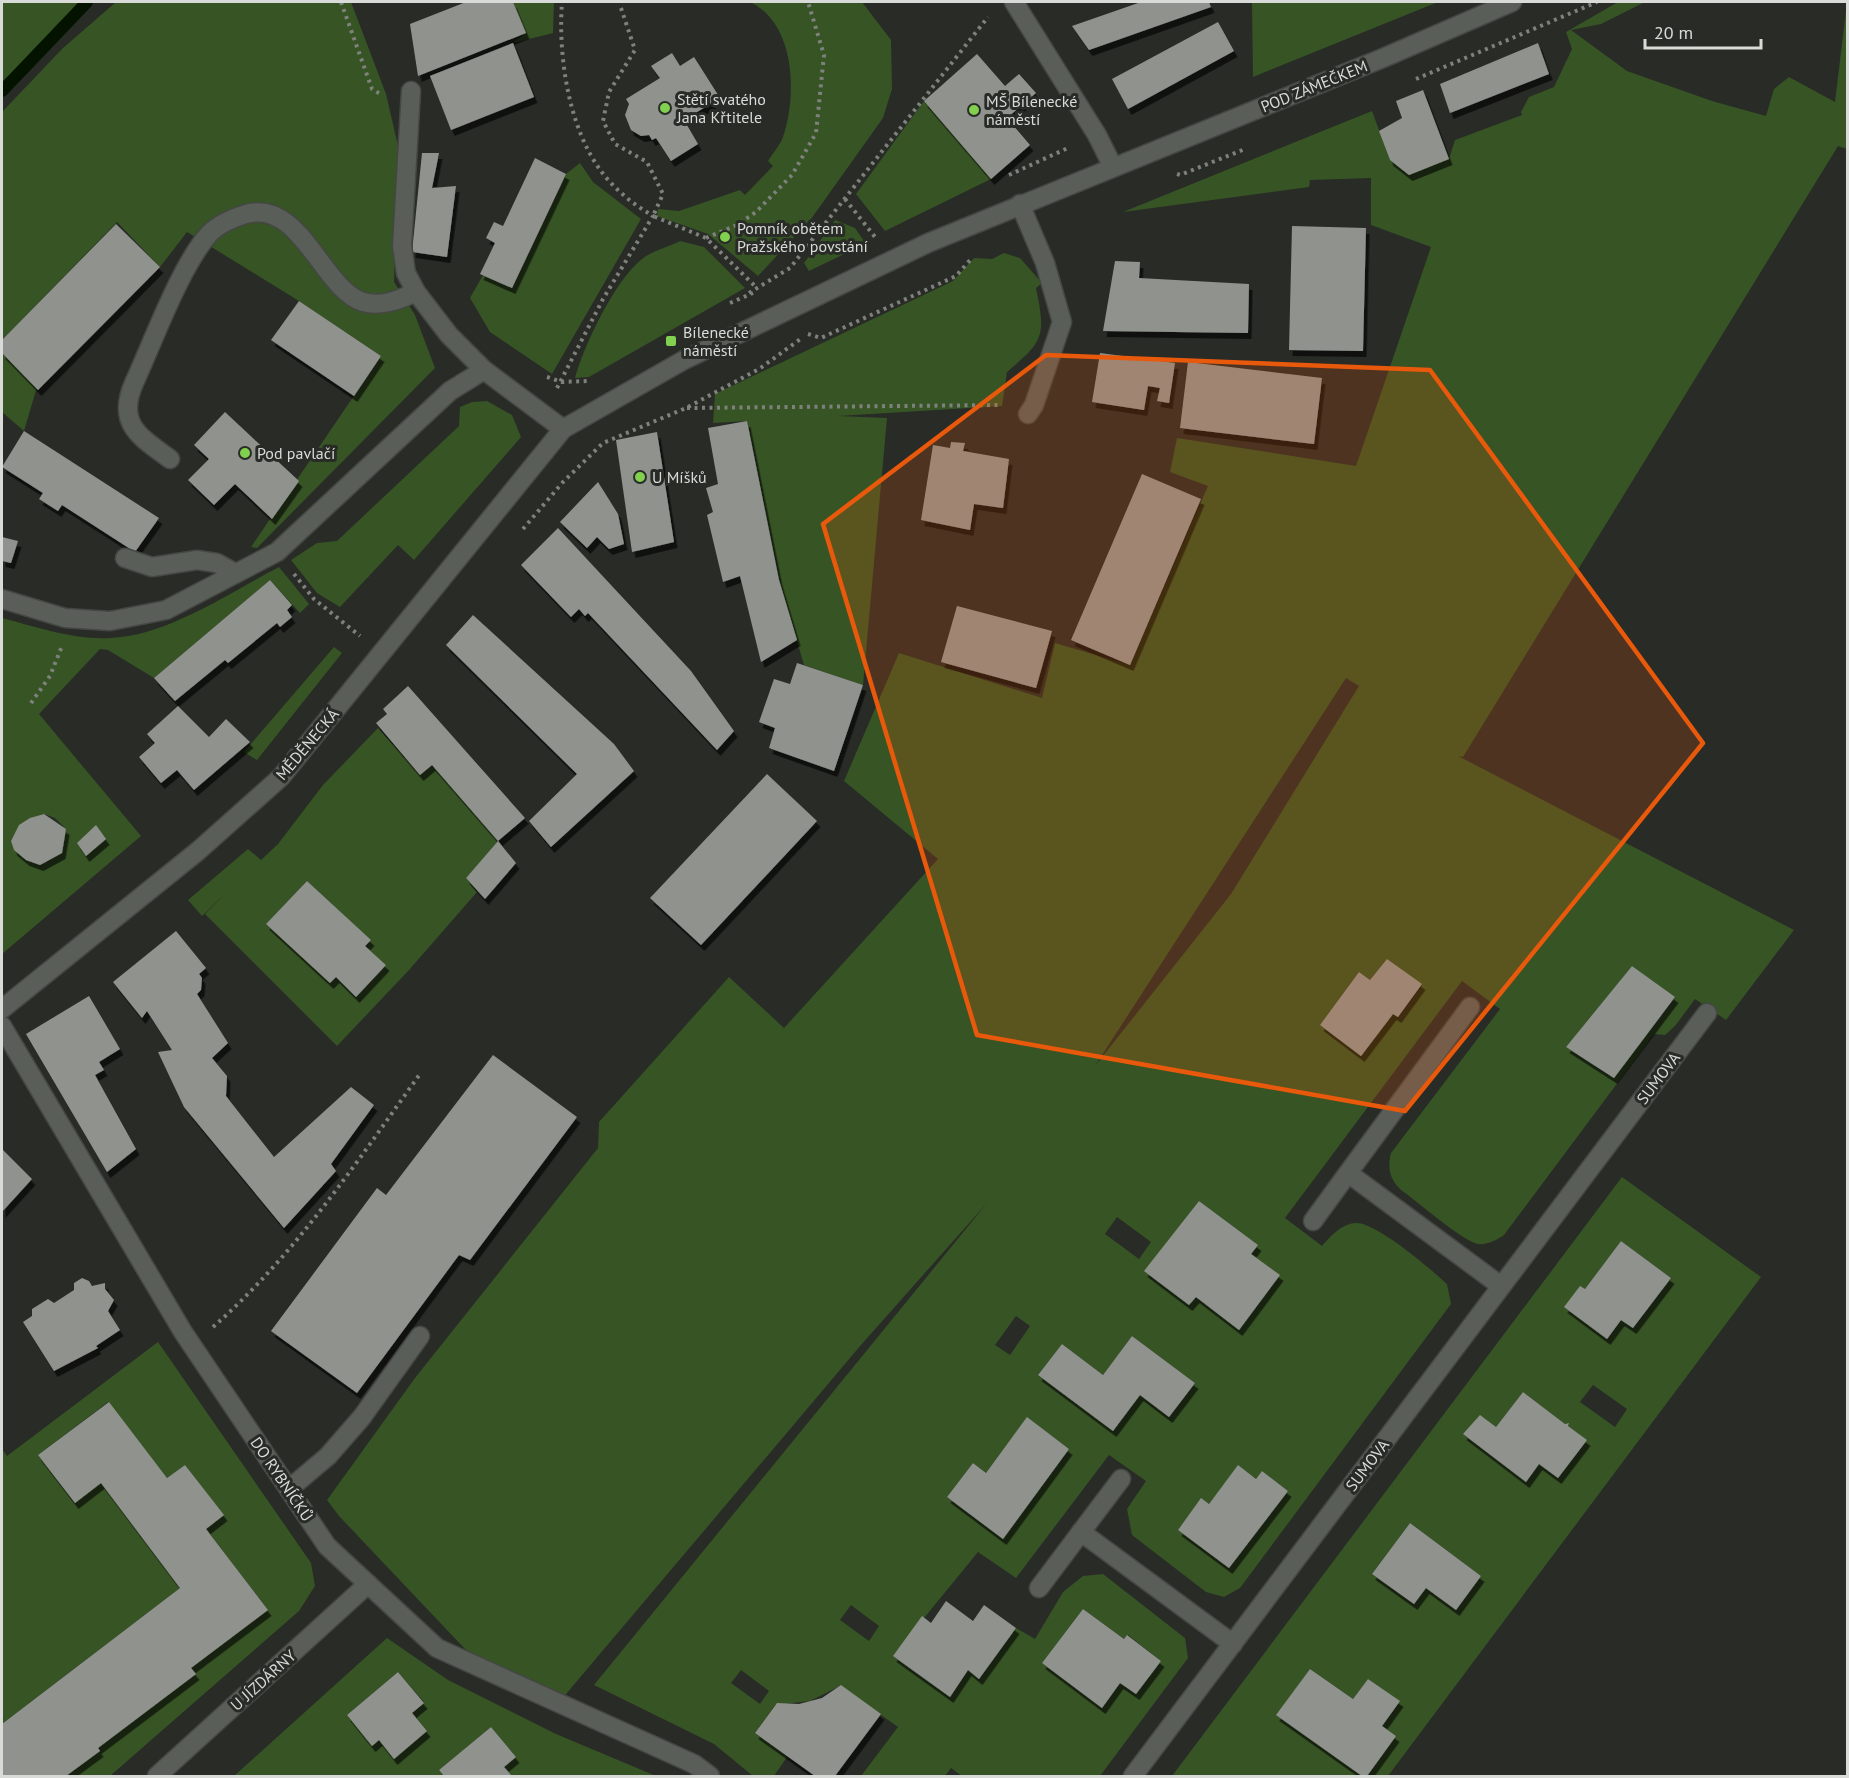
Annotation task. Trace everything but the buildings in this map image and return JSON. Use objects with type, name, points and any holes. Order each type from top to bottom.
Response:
[{"type":"street","points":[[411,91],[402,246],[406,273],[416,292],[449,335],[484,370],[563,429],[684,360],[928,243],[1113,167],[1097,135],[1014,2]]},
{"type":"street","name":"POD ZÁMEČKEM","points":[[1113,167],[1383,58],[1512,2]]},
{"type":"street","points":[[1020,204],[1045,263],[1062,322],[1031,409]]},
{"type":"street","points":[[170,459],[139,436],[127,419],[129,394],[190,261],[211,232],[231,218],[256,211],[284,218],[347,291],[362,302],[381,304],[396,302],[416,292]]},
{"type":"street","points":[[2,599],[65,618],[110,621],[166,610],[277,552],[450,391],[484,370]]},
{"type":"street","name":"MĚDĚNECKÁ","points":[[2,1009],[198,851],[280,777],[563,429]]},
{"type":"street","points":[[125,558],[152,567],[197,561],[217,563],[236,573]]},
{"type":"street","points":[[1313,1221],[1470,1007]]},
{"type":"street","name":"SUMOVA","points":[[1133,1776],[1707,1013]]},
{"type":"street","name":"DO RYBNÍČKŮ","points":[[2,1026],[192,1345],[327,1546],[437,1648],[694,1764],[710,1776]]},
{"type":"street","points":[[1348,1173],[1501,1286]]},
{"type":"street","points":[[289,1489],[328,1456],[420,1336]]},
{"type":"street","points":[[1039,1588],[1121,1479]]},
{"type":"street","points":[[1081,1532],[1233,1644]]},
{"type":"street","name":"U JÍZDÁRNY","points":[[157,1776],[368,1584]]},
{"type":"path","points":[[341,2],[372,88],[410,114]]},
{"type":"path","points":[[562,2],[559,36],[566,78],[582,138],[600,170],[629,201],[653,216],[706,238],[757,288]]},
{"type":"path","points":[[706,238],[737,225],[756,212],[792,175],[816,133],[824,55],[808,2]]},
{"type":"path","points":[[562,382],[603,299],[653,216],[663,195],[647,162],[615,144],[603,121],[609,92],[635,50],[621,8]]},
{"type":"path","points":[[748,294],[790,268],[993,13]]},
{"type":"path","points":[[845,200],[879,242]]},
{"type":"path","points":[[686,408],[1031,409]]},
{"type":"path","points":[[314,599],[362,637],[354,646]]},
{"type":"path","points":[[31,703],[62,652],[65,618]]},
{"type":"path","points":[[192,1345],[249,1295],[321,1211],[420,1074]]},
{"type":"highlighted area","points":[[1046,355],[1430,370],[1703,743],[1405,1111],[977,1035],[823,524]]},
{"type":"green space","points":[[2,2],[84,2],[2,82]]},
{"type":"green space","points":[[116,2],[351,2],[386,94],[399,150],[394,282],[415,315],[435,368],[257,548],[251,547],[381,356],[299,301],[187,232],[160,267],[117,222],[2,340],[2,112],[63,48]]},
{"type":"green space","points":[[513,2],[554,2],[553,33],[513,43],[526,33]]},
{"type":"green space","points":[[750,2],[862,2],[891,40],[892,89],[883,118],[811,219],[758,276],[708,234],[657,216],[658,209],[679,211],[740,190],[745,195],[773,166],[768,161],[782,140],[790,102],[789,62],[777,27],[765,12]]},
{"type":"green space","points":[[1252,2],[1438,2],[1253,77]]},
{"type":"green space","points":[[1618,2],[1645,2],[1601,24],[1571,30],[1627,71],[1712,101],[1766,116],[1774,89],[1789,77],[1835,102],[1847,2],[1847,149],[1838,146],[1463,757],[1458,756],[1794,930],[1726,1020],[1695,999],[1675,1026],[1665,1035],[1654,1034],[1504,1235],[1492,1242],[1481,1244],[1461,1236],[1401,1190],[1392,1178],[1389,1164],[1391,1153],[1500,1009],[1462,981],[1285,1218],[1322,1246],[1337,1231],[1351,1224],[1365,1225],[1377,1230],[1447,1284],[1451,1304],[1240,1588],[1224,1597],[1206,1592],[1132,1535],[1127,1509],[1146,1481],[1109,1455],[1016,1578],[978,1552],[893,1656],[950,1697],[968,1670],[980,1678],[1016,1628],[1035,1639],[1063,1592],[1083,1576],[1103,1574],[1185,1638],[1188,1658],[1100,1776],[962,1776],[951,1768],[945,1776],[861,1776],[898,1727],[840,1686],[810,1701],[775,1705],[755,1733],[787,1757],[774,1776],[753,1776],[714,1744],[594,1685],[987,1203],[861,1345],[561,1700],[465,1649],[339,1516],[327,1500],[415,1378],[598,1148],[599,1122],[729,977],[784,1028],[938,859],[844,781],[899,653],[1042,698],[1055,643],[1130,665],[1208,486],[1170,472],[1177,438],[1356,466],[1431,247],[1371,225],[1371,178],[1310,180],[1309,187],[1123,212],[1372,111],[1390,160],[1449,159],[1455,140],[1522,115],[1521,112],[1529,97],[1554,87],[1572,49],[1566,32]],"holes":[[[1346,678],[1359,686],[1231,894],[1095,1066]],[[1387,959],[1422,985],[1399,1017],[1393,1014],[1361,1055],[1320,1025],[1359,972],[1370,980]],[[1632,966],[1675,998],[1614,1077],[1566,1047]],[[1199,1201],[1257,1245],[1251,1254],[1239,1329],[1196,1297],[1189,1305],[1145,1271]],[[1117,1217],[1151,1242],[1139,1259],[1105,1234]],[[1016,1316],[1030,1326],[1010,1355],[995,1345]],[[1132,1336],[1195,1383],[1169,1417],[1140,1395],[1113,1431],[1038,1375],[1062,1344],[1103,1375]],[[1027,1418],[1069,1449],[1003,1539],[947,1497],[973,1463],[986,1473]],[[1238,1466],[1256,1479],[1262,1471],[1288,1491],[1229,1568],[1178,1530],[1201,1499],[1209,1504]],[[851,1605],[879,1626],[869,1641],[840,1620]],[[1083,1609],[1124,1639],[1128,1635],[1161,1661],[1136,1694],[1120,1683],[1102,1708],[1042,1663]],[[741,1670],[769,1691],[760,1704],[731,1683]]]},
{"type":"green space","points":[[924,101],[991,179],[885,231],[856,194]]},
{"type":"green space","points":[[580,163],[593,182],[641,219],[552,374],[490,332],[470,298],[483,275],[512,288],[566,174]]},
{"type":"green space","points":[[835,220],[855,228],[864,241],[863,245],[809,271],[804,263]]},
{"type":"green space","points":[[680,241],[704,247],[745,288],[589,377],[575,378],[593,331],[621,282],[646,256]]},
{"type":"green space","points":[[1004,253],[1020,258],[1042,283],[1036,288],[1041,317],[1039,336],[1029,353],[1007,372],[1002,406],[838,416],[887,418],[863,685],[804,665],[779,580],[747,421],[713,423],[715,394],[953,281],[974,258],[992,259]]},
{"type":"green space","points":[[2,353],[37,387],[24,431],[2,412]]},
{"type":"green space","points":[[487,401],[512,415],[521,437],[414,560],[398,545],[340,607],[317,593],[291,560],[317,543],[337,541],[459,426],[460,407],[472,402]]},
{"type":"green space","points":[[279,567],[309,604],[300,613],[270,580],[154,678],[108,650],[100,649],[39,714],[141,836],[2,954],[2,618],[82,637],[110,638],[132,635],[153,630],[197,612]],"holes":[[[44,814],[55,818],[66,829],[62,853],[40,865],[19,854],[11,841],[20,827],[32,818]]]},
{"type":"green space","points":[[334,647],[342,653],[257,760],[244,752]]},
{"type":"green space","points":[[378,728],[420,775],[432,765],[498,841],[466,878],[477,892],[409,970],[337,1046],[205,914],[227,892],[202,916],[188,900],[248,849],[261,860],[278,844],[323,785]],"holes":[[[307,881],[370,940],[365,946],[386,965],[356,997],[336,977],[330,983],[266,924]]]},
{"type":"green space","points":[[1622,1177],[1761,1277],[1388,1776],[1367,1776],[1395,1736],[1382,1726],[1399,1701],[1368,1679],[1353,1699],[1310,1669],[1277,1715],[1362,1776],[1172,1776]],"holes":[[[1621,1241],[1671,1278],[1634,1328],[1621,1320],[1607,1339],[1565,1307],[1585,1289]],[[1593,1385],[1627,1409],[1615,1427],[1580,1402]],[[1523,1392],[1565,1424],[1569,1423],[1568,1426],[1586,1440],[1558,1478],[1539,1464],[1526,1482],[1463,1434],[1496,1427]],[[1410,1523],[1481,1576],[1456,1610],[1426,1588],[1413,1604],[1372,1574]]]},
{"type":"green space","points":[[158,1342],[311,1563],[315,1586],[299,1611],[110,1776],[66,1776],[100,1751],[98,1748],[195,1674],[191,1668],[268,1610],[206,1529],[223,1515],[185,1465],[167,1478],[108,1402],[38,1455],[74,1503],[101,1483],[180,1588],[2,1724],[2,1449],[7,1456]]},
{"type":"green space","points":[[387,1638],[448,1680],[556,1734],[656,1776],[512,1776],[504,1767],[516,1757],[491,1727],[439,1770],[444,1776],[234,1776]],"holes":[[[398,1672],[424,1702],[412,1713],[427,1731],[394,1758],[379,1740],[372,1746],[347,1715]]]},
{"type":"waterway","points":[[2,91],[87,2]]},
{"type":"place","name":"Stětí svatého Jana Křtitele","points":[[665,108]]},
{"type":"place","name":"MŠ Bílenecké náměstí","points":[[974,110]]},
{"type":"place","name":"Pomník obětem Pražského povstání","points":[[725,237]]},
{"type":"place","name":"Bílenecké náměstí","points":[[671,341]]},
{"type":"place","name":"Pod pavlačí","points":[[245,453]]},
{"type":"place","name":"U Míšků","points":[[640,477]]}]
